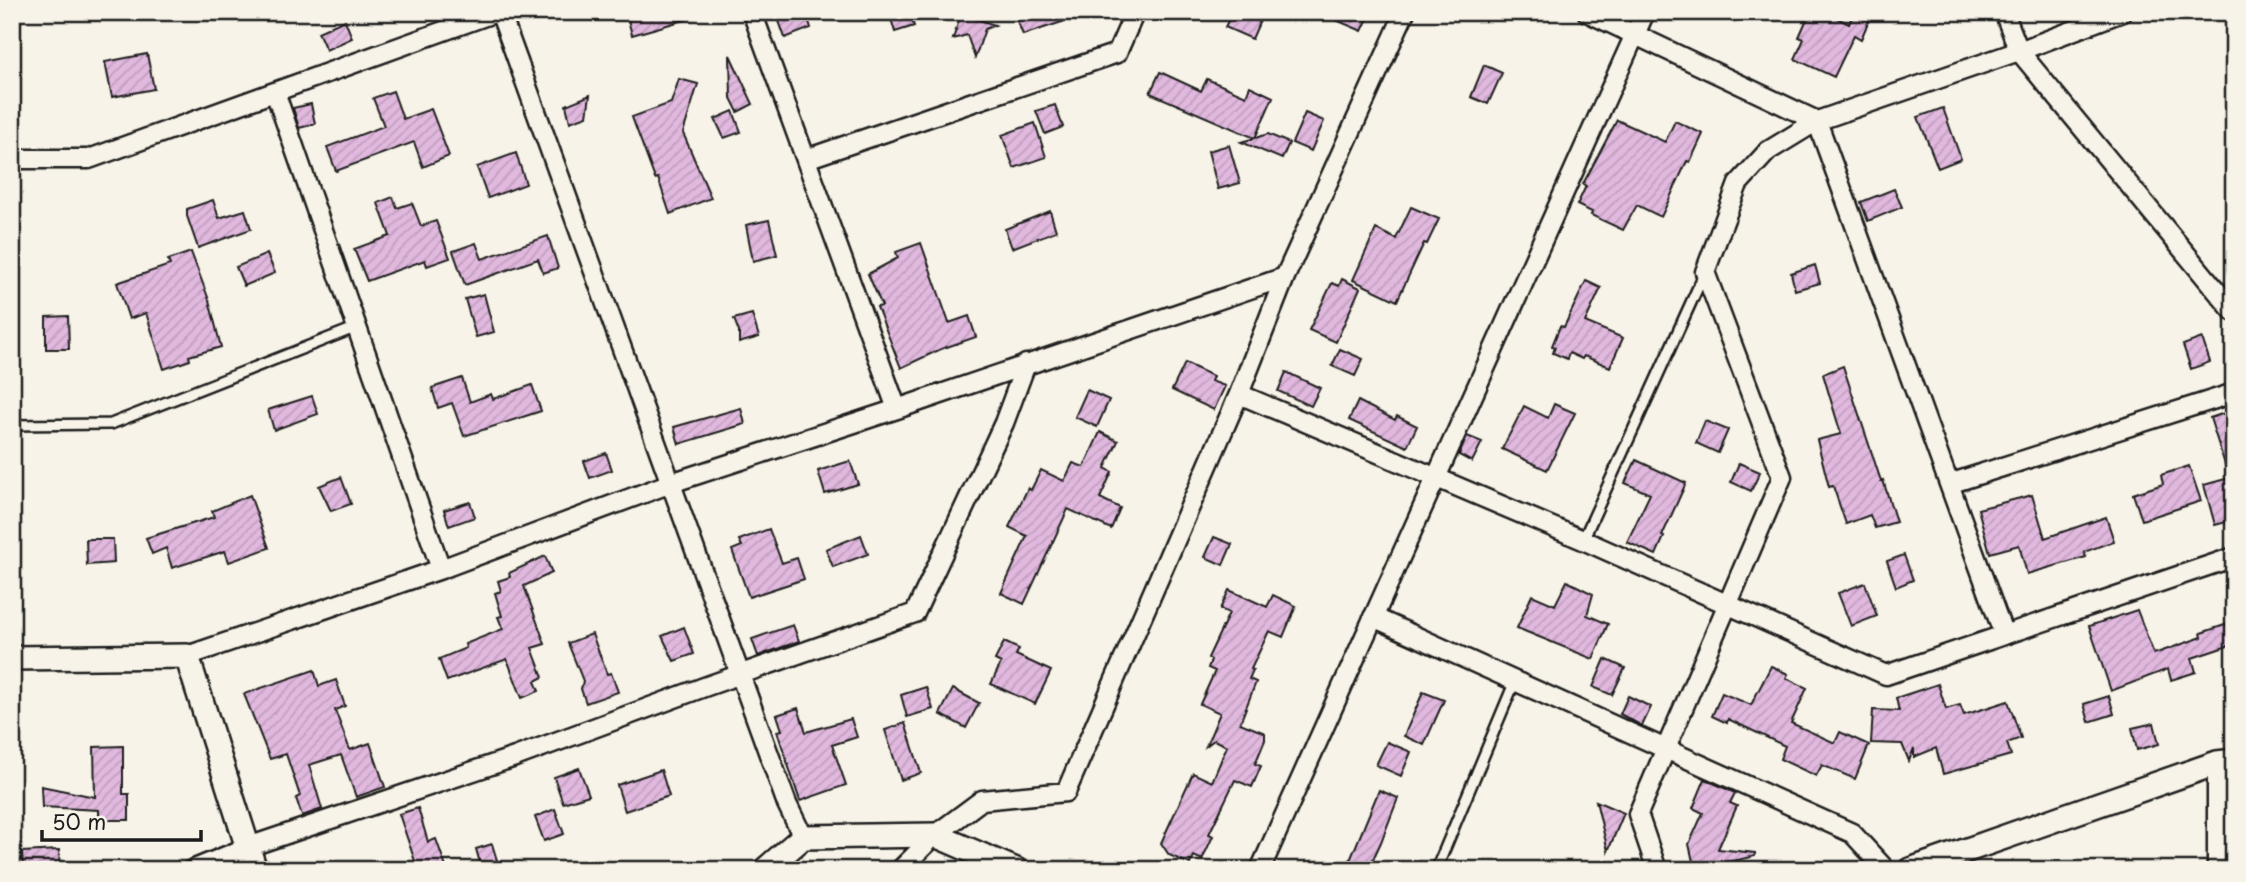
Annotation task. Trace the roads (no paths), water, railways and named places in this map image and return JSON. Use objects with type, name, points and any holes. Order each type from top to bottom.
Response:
[{"type":"street","points":[[12,159],[89,159],[498,12],[787,804],[803,837]]},
{"type":"street","points":[[752,12],[897,409]]},
{"type":"street","points":[[806,159],[1117,52],[1135,12]]},
{"type":"street","points":[[900,870],[934,835],[982,800],[1066,792],[1239,394],[1285,277],[1405,12]]},
{"type":"street","points":[[1587,12],[1817,121],[2004,635]]},
{"type":"street","points":[[1260,870],[1434,476],[1645,12]]},
{"type":"street","points":[[1657,870],[1638,814],[1782,477],[1705,272],[1738,184],[1768,151],[1817,121],[2122,12]]},
{"type":"street","points":[[2003,13],[2019,51],[2234,312]]},
{"type":"street","points":[[275,92],[441,569]]},
{"type":"street","points":[[12,658],[187,656],[441,569],[671,483],[1285,277]]},
{"type":"street","points":[[192,870],[915,613],[1004,423],[1026,364]]},
{"type":"street","points":[[1949,484],[2234,393]]},
{"type":"street","points":[[1239,394],[1583,540],[1886,675],[2234,557]]},
{"type":"street","points":[[1373,617],[1852,833],[1886,870]]},
{"type":"street","points":[[187,656],[255,870]]},
{"type":"street","points":[[1910,870],[2226,762],[2217,870]]},
{"type":"street","points":[[765,870],[803,837],[934,835],[1016,870]]},
{"type":"lane","points":[[1583,540],[1705,272]]},
{"type":"lane","points":[[12,425],[111,424],[357,327]]},
{"type":"lane","points":[[1436,870],[1515,681]]}]
